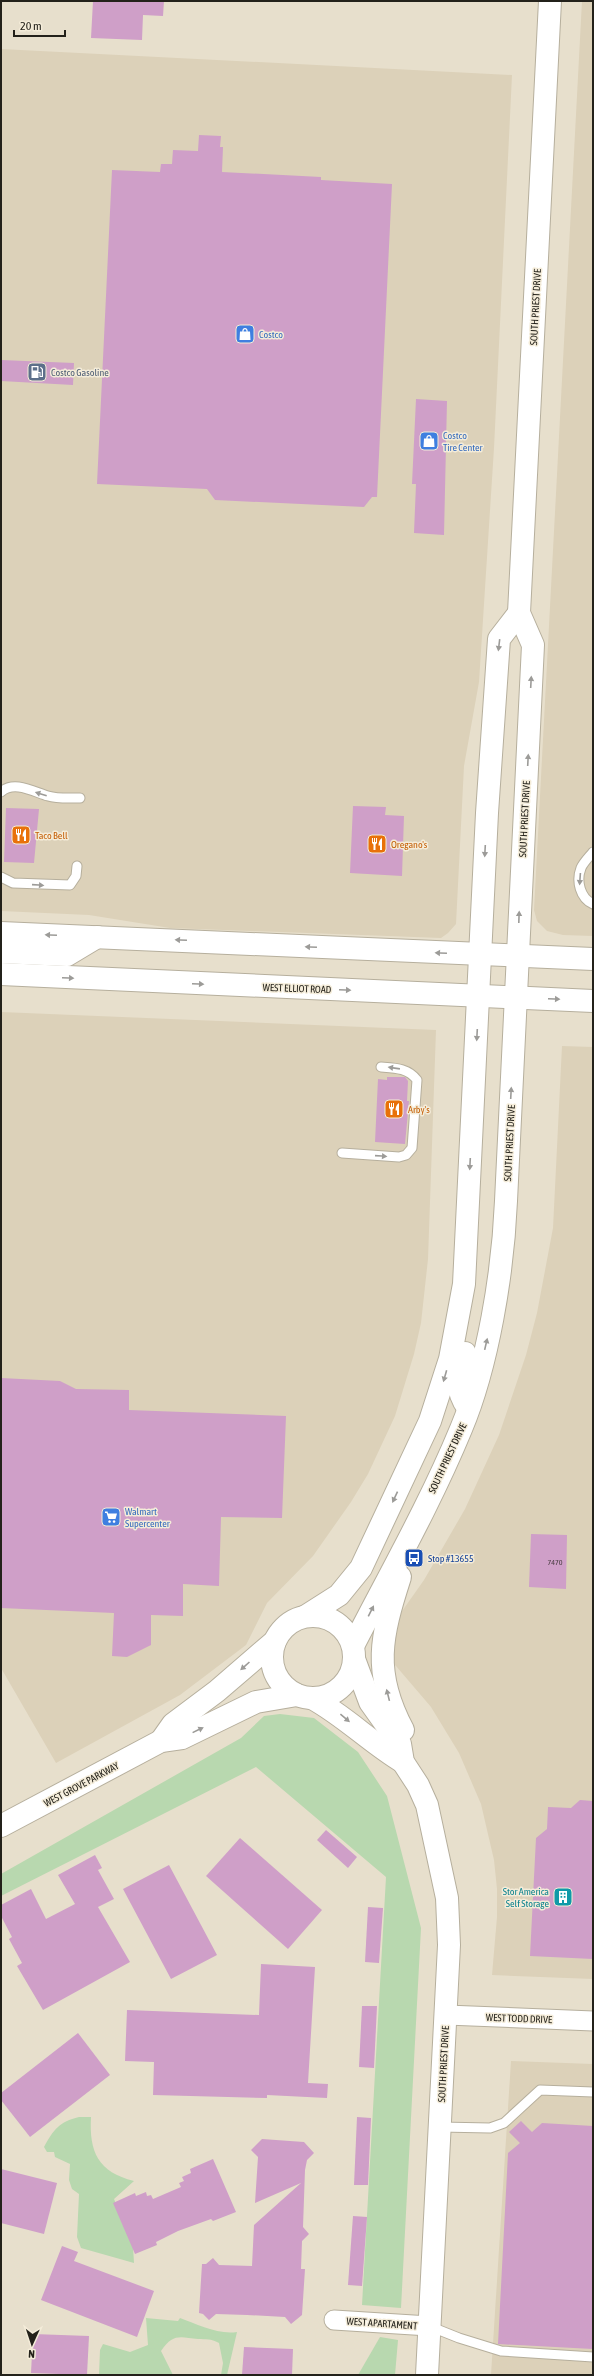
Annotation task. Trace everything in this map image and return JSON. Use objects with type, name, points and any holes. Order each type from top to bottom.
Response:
[{"type":"main road","name":"SOUTH PRIEST DRIVE","points":[[427,2375],[449,1945],[447,1898],[441,1863],[427,1805],[418,1785],[403,1762],[400,1744],[370,1702],[354,1653],[418,1518],[446,1463],[468,1408],[477,1381],[491,1323],[502,1260],[533,645],[519,613],[550,1]]},
{"type":"main road","points":[[306,1616],[318,1616],[335,1622],[348,1635],[354,1653],[352,1672],[336,1691],[324,1696],[304,1696],[286,1688],[275,1672],[272,1654],[275,1641],[282,1630],[292,1621],[306,1616],[339,1595],[361,1568],[430,1421],[450,1359],[464,1284],[480,955],[499,639],[519,613]]},
{"type":"main road","points":[[1,933],[593,960]]},
{"type":"main road","points":[[1,952],[67,955],[97,937]]},
{"type":"main road","name":"WEST ELLIOT ROAD","points":[[1,974],[593,1001]]},
{"type":"main road","points":[[464,1284],[473,1318],[458,1389],[461,1398],[468,1408]]},
{"type":"main road","points":[[418,1518],[385,1625],[382,1654],[383,1675],[392,1709],[408,1740],[418,1785]]},
{"type":"main road","name":"WEST GROVE PARKWAY","points":[[161,1741],[173,1724],[217,1691],[275,1641]]},
{"type":"main road","name":"SOUTH PRIEST DRIVE","points":[[304,1696],[337,1712],[382,1749],[403,1762]]},
{"type":"main road","name":"WEST GROVE PARKWAY","points":[[1,1826],[161,1741],[182,1738],[256,1702],[304,1696]]},
{"type":"street","name":"WEST TODD DRIVE","points":[[446,2015],[593,2021]]},
{"type":"street","name":"WEST APARTAMENT","points":[[334,2320],[429,2326]]},
{"type":"lane","points":[[1,792],[5,788],[14,787],[49,796],[80,798]]},
{"type":"lane","points":[[593,853],[581,868],[580,888],[583,896],[593,904]]},
{"type":"lane","points":[[1,878],[13,883],[70,885],[76,876],[77,866]]},
{"type":"lane","points":[[342,1153],[398,1157],[406,1155],[412,1148],[417,1080],[406,1070],[381,1066]]},
{"type":"lane","points":[[440,2127],[490,2128],[504,2123],[540,2090],[593,2092]]},
{"type":"lane","points":[[429,2326],[459,2338],[500,2351],[593,2357]]},
{"type":"shaded area","points":[[582,1],[593,1],[593,936],[563,935],[547,931],[537,921],[534,910]]},
{"type":"shaded area","points":[[1,49],[512,75],[494,448],[479,682],[464,766],[456,924],[441,938],[170,928],[89,915],[1,911]]},
{"type":"shaded area","points":[[1,1012],[436,1030],[428,1259],[421,1323],[414,1354],[395,1416],[368,1474],[351,1502],[313,1556],[267,1603],[246,1645],[180,1695],[56,1763],[1,1668]]},
{"type":"shaded area","points":[[562,1046],[593,1047],[593,1979],[492,1975],[497,1917],[497,1889],[494,1860],[481,1804],[459,1753],[431,1707],[396,1666],[376,1648],[424,1580],[465,1509],[499,1435],[526,1355],[537,1313],[553,1228]]},
{"type":"shaded area","points":[[511,2061],[593,2064],[593,2375],[491,2375]]},
{"type":"green space","points":[[280,1714],[314,1718],[358,1752],[387,1796],[421,1928],[401,2308],[362,2305],[386,1877],[256,1767],[1,1896],[1,1874],[241,1738],[264,1716]]},
{"type":"green space","points":[[79,2117],[91,2117],[94,2150],[98,2159],[104,2166],[122,2177],[134,2181],[114,2199],[133,2247],[134,2263],[81,2248],[77,2237],[79,2194],[72,2189],[69,2180],[70,2164],[55,2157],[54,2152],[47,2152],[44,2147],[58,2127],[66,2121]]},
{"type":"green space","points":[[146,2318],[178,2321],[180,2318],[200,2326],[222,2332],[237,2332],[227,2375],[221,2375],[223,2363],[219,2343],[211,2340],[182,2337],[169,2341],[161,2351],[173,2375],[99,2375],[100,2350],[103,2344],[130,2352],[148,2345]]},
{"type":"green space","points":[[380,2337],[398,2340],[395,2375],[358,2375]]},
{"type":"building","points":[[93,1],[164,1],[163,16],[143,15],[142,40],[91,38]]},
{"type":"building","name":"Costco","points":[[199,135],[221,136],[220,147],[223,147],[222,172],[321,177],[321,180],[392,184],[377,497],[372,497],[364,507],[215,500],[207,489],[97,484],[112,170],[160,172],[161,164],[172,164],[173,150],[198,151]]},
{"type":"building","name":"Costco Gasoline","points":[[1,360],[74,363],[73,385],[1,381]]},
{"type":"building","name":"Costco Tire Center","points":[[416,399],[447,401],[444,535],[414,533],[416,484],[412,484]]},
{"type":"building","name":"Oregano's","points":[[353,806],[386,807],[385,815],[404,816],[402,876],[350,873]]},
{"type":"building","points":[[6,808],[39,809],[34,863],[4,862]]},
{"type":"building","name":"Arby's","points":[[387,1077],[405,1077],[408,1081],[407,1101],[409,1101],[405,1144],[375,1142],[378,1079],[387,1080]]},
{"type":"building","name":"Walmart Supercenter","points":[[1,1378],[60,1381],[76,1389],[129,1390],[129,1410],[286,1416],[282,1518],[221,1517],[219,1586],[183,1584],[183,1616],[151,1615],[151,1645],[127,1657],[112,1656],[114,1613],[1,1608]]},
{"type":"building","points":[[531,1534],[567,1535],[566,1589],[529,1587]]},
{"type":"building","name":"Stor America Self Storage","points":[[580,1800],[593,1801],[593,1959],[530,1956],[536,1838],[547,1829],[548,1807],[571,1808]]},
{"type":"building","points":[[326,1830],[357,1857],[348,1868],[317,1840]]},
{"type":"building","points":[[240,1838],[322,1910],[288,1949],[206,1876]]},
{"type":"building","points":[[95,1855],[102,1868],[98,1870],[114,1899],[98,1907],[130,1962],[43,2010],[17,1966],[22,1963],[9,1939],[12,1937],[1,1916],[1,1905],[31,1889],[46,1919],[75,1904],[58,1875]]},
{"type":"building","points":[[169,1865],[217,1955],[171,1979],[123,1889]]},
{"type":"building","points":[[368,1907],[383,1908],[379,1963],[365,1962]]},
{"type":"building","points":[[261,1964],[315,1967],[308,2083],[328,2084],[327,2098],[267,2095],[267,2098],[153,2095],[154,2062],[125,2061],[127,2010],[259,2015]]},
{"type":"building","points":[[362,2006],[377,2006],[374,2068],[359,2067]]},
{"type":"building","points":[[78,2033],[110,2075],[30,2137],[1,2100],[1,2093]]},
{"type":"building","points":[[357,2117],[371,2118],[368,2185],[354,2185]]},
{"type":"building","points":[[521,2121],[532,2132],[542,2123],[593,2126],[593,2349],[498,2344],[508,2153],[520,2143],[509,2132]]},
{"type":"building","points":[[262,2139],[304,2142],[314,2153],[307,2160],[305,2170],[303,2227],[309,2234],[302,2241],[301,2269],[305,2269],[302,2315],[291,2324],[285,2317],[247,2315],[216,2314],[209,2320],[203,2314],[199,2313],[202,2264],[206,2264],[213,2258],[219,2265],[252,2266],[254,2225],[301,2183],[255,2203],[258,2157],[251,2150]]},
{"type":"building","points":[[213,2159],[236,2212],[213,2221],[211,2219],[178,2231],[156,2242],[157,2245],[135,2254],[113,2203],[135,2193],[136,2196],[146,2192],[147,2196],[151,2195],[153,2199],[181,2187],[179,2183],[184,2181],[182,2177],[191,2173],[190,2169]]},
{"type":"building","points":[[1,2169],[57,2183],[44,2234],[1,2223]]},
{"type":"building","points":[[353,2216],[367,2217],[362,2286],[348,2285]]},
{"type":"building","points":[[62,2246],[78,2252],[74,2261],[154,2291],[137,2337],[41,2300]]},
{"type":"building","points":[[33,2334],[89,2336],[87,2375],[31,2373]]},
{"type":"building","points":[[244,2347],[293,2349],[292,2375],[242,2375]]},
{"type":"place","name":"Costco","points":[[245,334]]},
{"type":"place","name":"Costco Gasoline","points":[[37,372]]},
{"type":"place","name":"Costco Tire Center","points":[[429,441]]},
{"type":"place","name":"Taco Bell","points":[[21,835]]},
{"type":"place","name":"Oregano's","points":[[377,844]]},
{"type":"place","name":"Arby's","points":[[394,1109]]},
{"type":"place","name":"Walmart Supercenter","points":[[111,1517]]},
{"type":"place","name":"Stop #13655","points":[[414,1558]]},
{"type":"place","name":"Stor America Self Storage","points":[[563,1897]]}]
